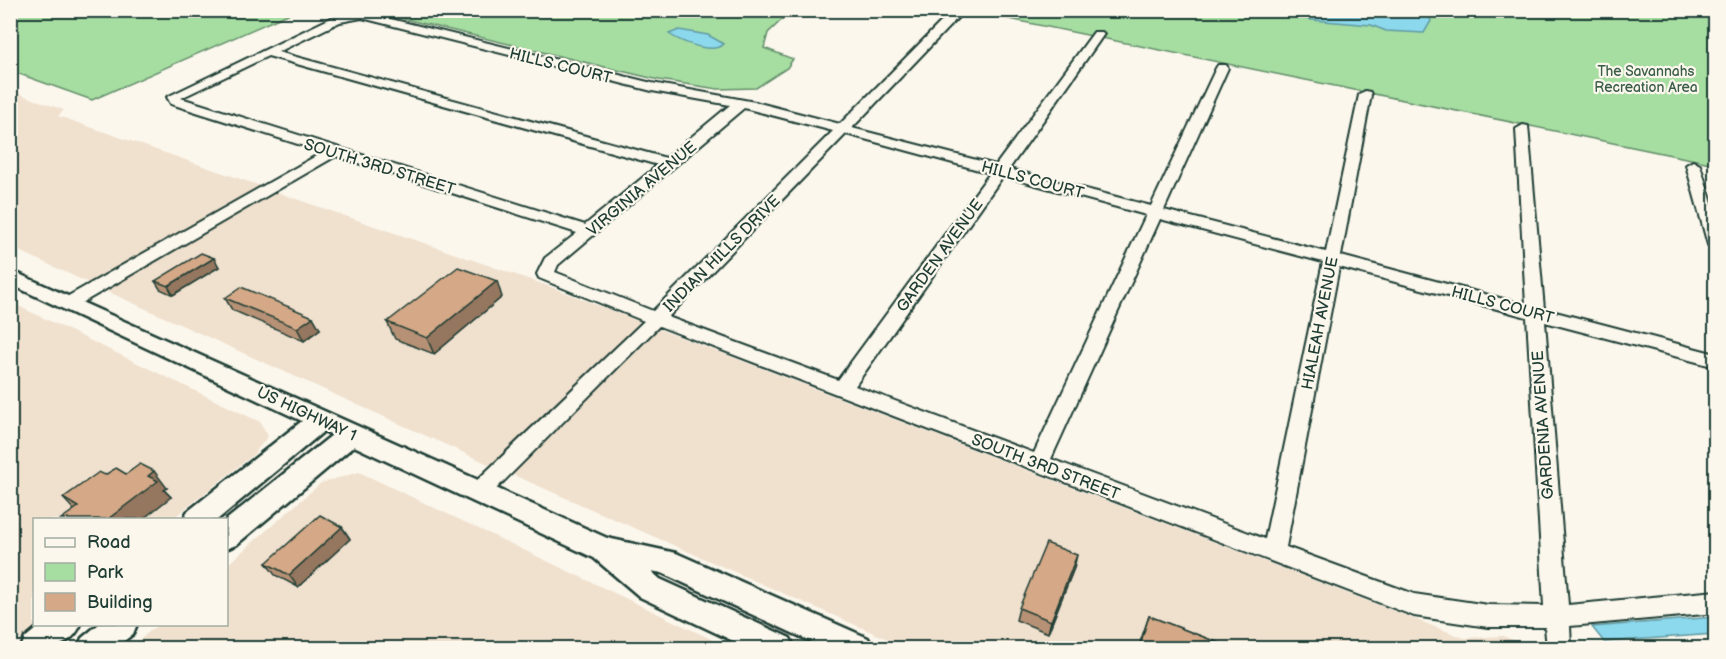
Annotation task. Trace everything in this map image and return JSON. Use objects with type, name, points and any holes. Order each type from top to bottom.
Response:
[{"type":"main road","name":"US HIGHWAY 1","points":[[10,276],[603,549],[666,562],[857,648]]},
{"type":"main road","points":[[198,518],[321,420]]},
{"type":"main road","points":[[228,535],[351,434]]},
{"type":"main road","name":"US HIGHWAY 1","points":[[603,549],[650,588],[779,648]]},
{"type":"main road","points":[[36,648],[64,626]]},
{"type":"main road","points":[[93,648],[120,626]]},
{"type":"street","name":"INDIAN HILLS DRIVE","points":[[479,492],[657,318],[960,10]]},
{"type":"street","name":"HILLS COURT","points":[[266,52],[347,17],[362,15],[652,87],[843,130],[1000,170],[1716,361]]},
{"type":"street","name":"GARDEN AVENUE","points":[[843,388],[1098,34]]},
{"type":"street","name":"SOUTH 3RD STREET","points":[[266,52],[174,97],[176,101],[588,231]]},
{"type":"street","points":[[266,52],[670,164]]},
{"type":"street","points":[[1039,464],[1222,68]]},
{"type":"street","name":"HIALEAH AVENUE","points":[[1274,551],[1365,95]]},
{"type":"street","name":"VIRGINIA AVENUE","points":[[545,274],[551,262],[740,105]]},
{"type":"street","name":"GARDENIA AVENUE","points":[[1523,129],[1558,648]]},
{"type":"street","points":[[69,303],[333,152]]},
{"type":"street","points":[[1693,165],[1716,245]]},
{"type":"street","name":"SOUTH 3RD STREET","points":[[545,274],[1414,605],[1451,615],[1556,616],[1716,602]]},
{"type":"shaded area","points":[[11,91],[64,110],[58,116],[264,187],[93,285],[11,247]]},
{"type":"shaded area","points":[[273,191],[551,287],[643,323],[495,467],[102,289]]},
{"type":"shaded area","points":[[10,302],[260,422],[268,436],[253,455],[173,518],[33,518],[33,626],[38,626],[11,647]]},
{"type":"shaded area","points":[[656,328],[1464,638],[1503,636],[1535,648],[908,648],[509,473]]},
{"type":"shaded area","points":[[359,472],[730,648],[130,648],[156,626],[228,626],[228,564],[321,483]]},
{"type":"green space","points":[[10,11],[295,11],[92,100],[11,71]]},
{"type":"green space","points":[[371,11],[791,11],[768,33],[764,48],[793,59],[787,68],[756,88],[718,89],[659,80]]},
{"type":"green space","name":"The Savannahs Recreation Area","points":[[970,11],[1715,11],[1715,164]]},
{"type":"water","points":[[1274,11],[1426,11],[1431,21],[1424,33],[1386,31],[1371,25],[1312,20]]},
{"type":"water","points":[[679,30],[708,35],[724,44],[719,47],[704,48],[689,44],[669,34]]},
{"type":"water","points":[[1715,617],[1715,634],[1604,642],[1592,627]]},
{"type":"building","points":[[201,253],[214,258],[168,286],[155,281]]},
{"type":"building","points":[[458,267],[497,281],[427,338],[387,322]]},
{"type":"building","points":[[241,287],[313,317],[297,328],[225,298]]},
{"type":"building","points":[[140,464],[154,471],[148,476],[158,481],[109,518],[62,518],[78,507],[63,498],[99,472],[105,475],[116,468],[126,474]]},
{"type":"building","points":[[320,515],[342,527],[289,575],[266,563]]},
{"type":"building","points":[[1046,543],[1077,555],[1051,621],[1019,608]]},
{"type":"building","points":[[1149,616],[1232,648],[1139,648]]}]
